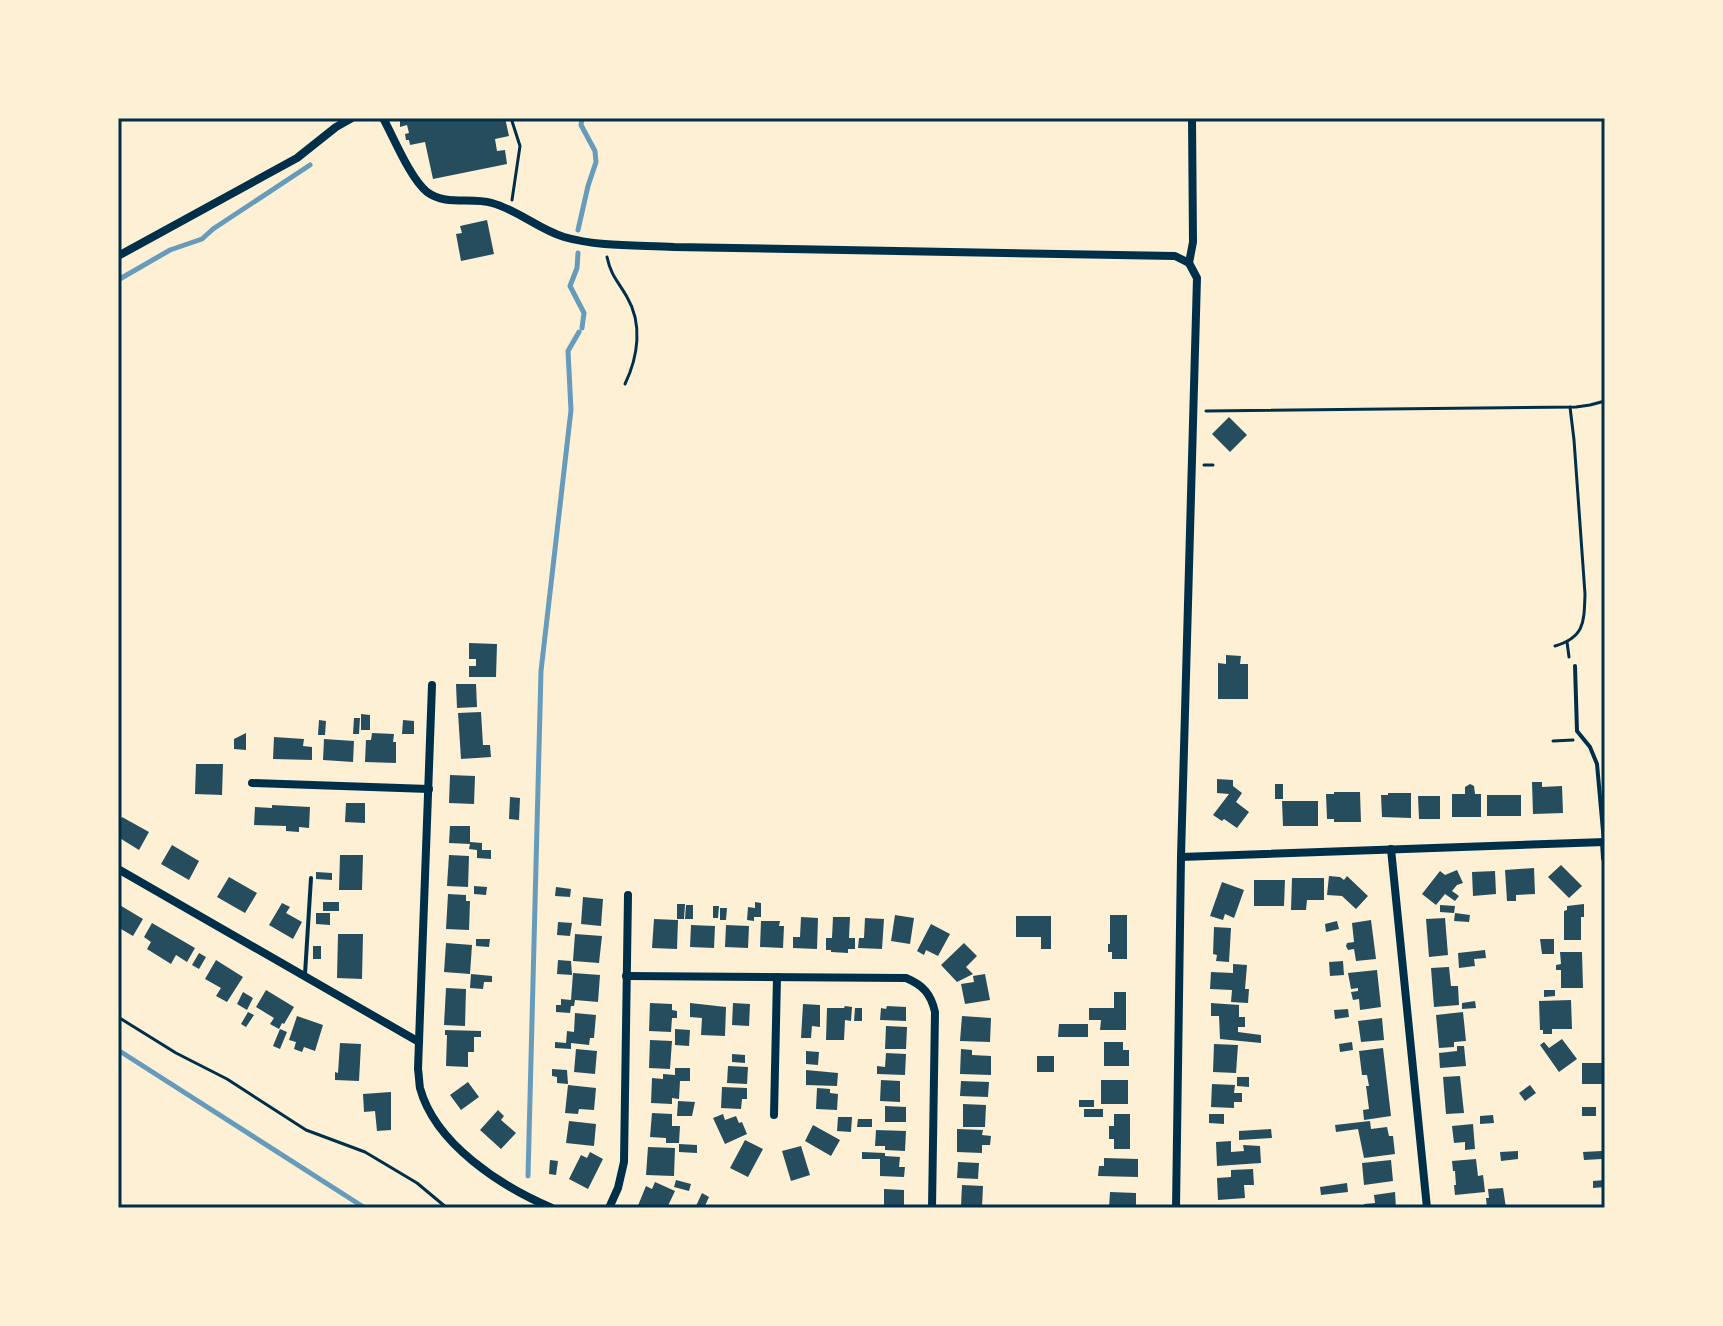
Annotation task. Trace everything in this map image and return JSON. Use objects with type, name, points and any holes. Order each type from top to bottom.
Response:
[{"type":"street","points":[[118,256],[297,158],[352,118]]},
{"type":"street","points":[[383,118],[417,182],[434,196],[444,200],[490,202],[511,209],[563,237],[592,243],[690,248],[1175,256],[1189,263],[1197,278],[1181,857],[1176,1208]]},
{"type":"street","points":[[1189,263],[1193,242],[1192,118]]},
{"type":"street","points":[[432,685],[418,1069],[420,1088],[441,1128],[464,1152],[490,1175],[552,1208]]},
{"type":"street","points":[[252,783],[429,789]]},
{"type":"street","points":[[1181,857],[1605,842],[1605,858]]},
{"type":"street","points":[[1391,849],[1427,1208]]},
{"type":"street","points":[[118,869],[419,1042]]},
{"type":"street","points":[[609,1208],[624,1162],[628,895]]},
{"type":"street","points":[[626,976],[906,978],[917,982],[926,990],[935,1012],[932,1208]]},
{"type":"street","points":[[774,1115],[777,977]]},
{"type":"lane","points":[[1575,666],[1577,731],[1594,754],[1597,764],[1605,842]]},
{"type":"lane","points":[[305,976],[311,878]]},
{"type":"path","points":[[511,118],[520,146],[511,209]]},
{"type":"path","points":[[605,243],[613,277],[627,296],[637,329],[634,363],[625,384]]},
{"type":"path","points":[[1194,411],[1570,407],[1605,401]]},
{"type":"path","points":[[1555,646],[1575,637],[1585,619],[1570,407]]},
{"type":"path","points":[[1567,642],[1570,659],[1575,666]]},
{"type":"path","points":[[1553,741],[1584,740]]},
{"type":"path","points":[[118,1017],[176,1053],[227,1079],[306,1130],[365,1152],[417,1183],[447,1208]]},
{"type":"building","points":[[400,118],[505,118],[509,136],[495,139],[497,151],[505,150],[507,164],[433,179],[425,142],[410,145],[405,134],[409,133],[407,125],[400,127]]},
{"type":"building","points":[[487,220],[494,254],[461,261],[456,234],[462,233],[460,226]]},
{"type":"building","points":[[1229,417],[1247,435],[1230,452],[1212,434]]},
{"type":"building","points":[[469,643],[497,644],[496,677],[469,677],[469,666],[476,666],[476,659],[469,659]]},
{"type":"building","points":[[1226,655],[1241,656],[1240,664],[1248,664],[1248,699],[1218,699],[1218,663],[1226,664]]},
{"type":"building","points":[[456,684],[476,684],[477,707],[457,708]]},
{"type":"building","points":[[481,712],[483,745],[490,745],[491,757],[461,759],[458,713]]},
{"type":"building","points":[[361,714],[370,715],[370,730],[361,730]]},
{"type":"building","points":[[354,718],[360,718],[359,734],[353,734]]},
{"type":"building","points":[[319,720],[326,721],[325,735],[318,735]]},
{"type":"building","points":[[403,720],[414,721],[414,734],[402,734]]},
{"type":"building","points":[[246,733],[246,750],[234,749],[234,739]]},
{"type":"building","points":[[372,733],[394,734],[396,763],[365,762],[366,740],[371,740]]},
{"type":"building","points":[[274,737],[304,739],[303,746],[312,747],[312,760],[273,759]]},
{"type":"building","points":[[324,739],[354,741],[353,762],[323,760]]},
{"type":"building","points":[[196,764],[223,764],[222,795],[195,794]]},
{"type":"building","points":[[450,775],[475,776],[474,804],[449,803]]},
{"type":"building","points":[[1217,779],[1233,780],[1233,786],[1242,793],[1236,802],[1249,812],[1237,828],[1213,815],[1229,794],[1217,793]]},
{"type":"building","points":[[1532,782],[1542,782],[1542,787],[1562,786],[1563,813],[1533,814]]},
{"type":"building","points":[[1275,784],[1283,784],[1283,799],[1275,799]]},
{"type":"building","points":[[1470,784],[1474,786],[1475,794],[1481,794],[1481,817],[1452,817],[1452,794],[1465,794],[1465,787]]},
{"type":"building","points":[[1360,792],[1361,822],[1327,819],[1326,794]]},
{"type":"building","points":[[1411,793],[1411,818],[1382,817],[1381,795]]},
{"type":"building","points":[[1487,795],[1521,795],[1521,816],[1487,816]]},
{"type":"building","points":[[1418,796],[1440,796],[1440,819],[1419,819]]},
{"type":"building","points":[[510,797],[520,798],[519,820],[509,819]]},
{"type":"building","points":[[1282,801],[1318,801],[1318,826],[1283,826]]},
{"type":"building","points":[[346,803],[365,803],[365,823],[345,822]]},
{"type":"building","points":[[272,805],[310,807],[309,828],[299,827],[299,832],[286,831],[286,826],[254,825],[255,807],[272,808]]},
{"type":"building","points":[[122,817],[149,832],[139,850],[118,837],[118,823]]},
{"type":"building","points":[[450,826],[470,826],[470,842],[482,843],[482,850],[491,850],[491,859],[477,858],[477,850],[469,849],[470,844],[449,843]]},
{"type":"building","points":[[172,845],[199,861],[189,880],[161,864]]},
{"type":"building","points":[[340,855],[363,855],[362,890],[339,890]]},
{"type":"building","points":[[449,855],[469,856],[468,887],[447,886]]},
{"type":"building","points":[[1561,865],[1582,886],[1569,898],[1548,877]]},
{"type":"building","points":[[1534,868],[1535,894],[1516,895],[1516,901],[1507,901],[1505,870]]},
{"type":"building","points":[[1457,870],[1463,883],[1452,891],[1459,896],[1455,901],[1445,894],[1436,905],[1422,894],[1440,871],[1445,875]]},
{"type":"building","points":[[1495,871],[1496,894],[1473,896],[1472,872]]},
{"type":"building","points":[[316,872],[332,873],[332,880],[316,879]]},
{"type":"building","points":[[1329,876],[1344,880],[1347,876],[1368,896],[1356,909],[1342,896],[1327,895]]},
{"type":"building","points":[[229,877],[257,893],[245,913],[217,897]]},
{"type":"building","points":[[1292,878],[1324,878],[1324,900],[1307,900],[1306,910],[1291,910]]},
{"type":"building","points":[[1254,880],[1285,880],[1284,906],[1254,906]]},
{"type":"building","points":[[1222,882],[1244,890],[1234,918],[1225,914],[1223,920],[1210,916]]},
{"type":"building","points":[[474,886],[487,887],[486,895],[474,894]]},
{"type":"building","points":[[556,887],[571,889],[570,897],[555,896]]},
{"type":"building","points":[[448,894],[466,895],[466,901],[470,901],[469,930],[446,929]]},
{"type":"building","points":[[583,897],[603,899],[601,926],[581,924]]},
{"type":"building","points":[[323,902],[339,902],[339,911],[323,911]]},
{"type":"building","points":[[755,902],[761,903],[761,917],[754,917],[754,921],[747,920],[748,907],[755,908]]},
{"type":"building","points":[[282,903],[290,907],[286,913],[302,922],[293,939],[269,925]]},
{"type":"building","points":[[118,904],[143,919],[133,936],[121,929],[118,933]]},
{"type":"building","points":[[677,904],[685,904],[684,919],[677,919]]},
{"type":"building","points":[[1584,904],[1581,940],[1564,940],[1564,911],[1567,906]]},
{"type":"building","points":[[686,905],[693,905],[693,919],[685,919]]},
{"type":"building","points":[[1440,905],[1455,906],[1454,913],[1440,912]]},
{"type":"building","points":[[713,906],[719,906],[718,918],[713,918]]},
{"type":"building","points":[[720,908],[727,908],[726,920],[720,920]]},
{"type":"building","points":[[316,913],[330,913],[330,925],[316,924]]},
{"type":"building","points":[[1455,913],[1470,915],[1469,922],[1454,921]]},
{"type":"building","points":[[895,915],[914,918],[910,944],[891,941]]},
{"type":"building","points":[[1110,915],[1127,915],[1127,959],[1112,959],[1112,952],[1108,952]]},
{"type":"building","points":[[1016,916],[1051,916],[1051,949],[1041,949],[1041,937],[1016,937]]},
{"type":"building","points":[[801,917],[818,918],[817,949],[793,948],[793,937],[800,937]]},
{"type":"building","points":[[833,917],[850,917],[849,938],[855,938],[855,949],[848,949],[848,953],[826,950],[826,938],[832,938]]},
{"type":"building","points":[[865,918],[884,919],[882,949],[858,948],[859,938],[864,938]]},
{"type":"building","points":[[1445,918],[1448,955],[1429,957],[1426,919]]},
{"type":"building","points":[[654,919],[678,920],[677,949],[652,948]]},
{"type":"building","points":[[1371,920],[1376,959],[1356,961],[1354,949],[1348,950],[1346,946],[1354,942],[1352,923]]},
{"type":"building","points":[[761,921],[780,921],[779,926],[784,926],[783,948],[760,947]]},
{"type":"building","points":[[1337,921],[1339,929],[1326,932],[1325,924]]},
{"type":"building","points":[[558,922],[572,923],[570,936],[557,935]]},
{"type":"building","points":[[152,923],[195,948],[187,962],[176,955],[171,964],[147,949],[151,942],[144,937]]},
{"type":"building","points":[[931,924],[950,934],[938,956],[926,950],[924,955],[917,951]]},
{"type":"building","points":[[691,925],[715,926],[714,948],[690,947]]},
{"type":"building","points":[[726,925],[749,926],[748,948],[725,947]]},
{"type":"building","points":[[1214,927],[1231,928],[1229,962],[1216,961],[1217,955],[1213,954]]},
{"type":"building","points":[[338,934],[363,934],[362,979],[337,978]]},
{"type":"building","points":[[575,934],[602,936],[599,963],[573,961]]},
{"type":"building","points":[[476,939],[490,939],[489,947],[476,946]]},
{"type":"building","points":[[1540,939],[1554,939],[1554,954],[1542,954]]},
{"type":"building","points":[[446,943],[472,945],[470,974],[444,972]]},
{"type":"building","points":[[964,943],[977,956],[966,967],[973,974],[957,982],[941,965]]},
{"type":"building","points":[[313,946],[321,946],[321,959],[313,959]]},
{"type":"building","points":[[1485,950],[1486,958],[1474,959],[1475,966],[1459,968],[1458,953]]},
{"type":"building","points":[[1560,952],[1582,952],[1583,988],[1561,988],[1561,970],[1556,970],[1556,965],[1561,964]]},
{"type":"building","points":[[199,953],[206,957],[199,969],[192,965]]},
{"type":"building","points":[[216,960],[243,977],[227,1002],[216,996],[221,988],[205,979]]},
{"type":"building","points":[[558,960],[571,961],[572,975],[557,974]]},
{"type":"building","points":[[1343,961],[1344,975],[1330,976],[1329,962]]},
{"type":"building","points":[[1233,964],[1247,965],[1245,989],[1249,989],[1248,1003],[1231,1002],[1232,990],[1210,989],[1211,972],[1233,973]]},
{"type":"building","points":[[1449,967],[1451,986],[1458,986],[1459,1005],[1434,1007],[1431,968]]},
{"type":"building","points":[[1377,970],[1381,1007],[1360,1010],[1359,999],[1353,1000],[1351,992],[1358,991],[1358,988],[1351,989],[1348,973]]},
{"type":"building","points":[[573,973],[600,975],[598,1002],[575,1000],[570,1013],[556,1012],[556,1005],[561,1005],[561,999],[571,1000]]},
{"type":"building","points":[[471,974],[492,976],[492,982],[484,982],[483,989],[470,988]]},
{"type":"building","points":[[985,974],[990,1000],[965,1004],[961,984],[974,982],[973,976]]},
{"type":"building","points":[[446,988],[466,989],[465,1026],[444,1025]]},
{"type":"building","points":[[266,990],[294,1007],[279,1029],[270,1024],[274,1018],[256,1007]]},
{"type":"building","points":[[1544,990],[1555,990],[1555,996],[1544,997]]},
{"type":"building","points":[[243,992],[253,998],[247,1010],[237,1004]]},
{"type":"building","points":[[1114,992],[1126,992],[1126,1030],[1100,1030],[1101,1020],[1089,1020],[1089,1008],[1114,1008]]},
{"type":"building","points":[[1571,1000],[1572,1029],[1552,1029],[1552,1034],[1543,1034],[1540,1030],[1539,1001]]},
{"type":"building","points":[[1475,1001],[1476,1008],[1462,1009],[1462,1003]]},
{"type":"building","points":[[650,1003],[672,1004],[677,1018],[672,1018],[671,1032],[649,1031]]},
{"type":"building","points":[[690,1003],[726,1007],[725,1036],[701,1035],[702,1018],[690,1017]]},
{"type":"building","points":[[733,1003],[750,1004],[749,1026],[732,1025]]},
{"type":"building","points":[[1211,1003],[1239,1005],[1239,1017],[1245,1017],[1245,1027],[1238,1027],[1238,1032],[1261,1035],[1261,1043],[1220,1039],[1219,1016],[1211,1016]]},
{"type":"building","points":[[803,1004],[820,1005],[820,1027],[812,1026],[811,1038],[801,1038]]},
{"type":"building","points":[[887,1006],[906,1007],[906,1021],[880,1020],[881,1008],[886,1009]]},
{"type":"building","points":[[852,1007],[851,1021],[845,1020],[844,1040],[826,1040],[827,1008]]},
{"type":"building","points":[[855,1008],[862,1008],[862,1021],[854,1021]]},
{"type":"building","points":[[1348,1009],[1349,1017],[1335,1019],[1334,1010]]},
{"type":"building","points":[[248,1012],[254,1015],[246,1027],[241,1024]]},
{"type":"building","points":[[1463,1012],[1466,1041],[1454,1042],[1454,1047],[1439,1048],[1436,1015]]},
{"type":"building","points":[[575,1013],[596,1015],[594,1038],[590,1038],[589,1045],[571,1043],[571,1049],[555,1048],[555,1042],[566,1043],[567,1031],[574,1032]]},
{"type":"building","points":[[297,1016],[323,1025],[315,1051],[304,1047],[302,1052],[294,1049],[296,1042],[289,1040]]},
{"type":"building","points":[[962,1016],[991,1018],[990,1042],[960,1041]]},
{"type":"building","points":[[1382,1018],[1384,1040],[1361,1042],[1358,1021]]},
{"type":"building","points":[[1059,1024],[1088,1024],[1088,1037],[1058,1037]]},
{"type":"building","points":[[886,1026],[907,1027],[906,1049],[885,1049]]},
{"type":"building","points":[[280,1029],[287,1032],[280,1049],[273,1046]]},
{"type":"building","points":[[675,1029],[690,1030],[689,1046],[675,1045]]},
{"type":"building","points":[[445,1030],[481,1031],[481,1037],[474,1037],[474,1052],[468,1052],[468,1067],[446,1066]]},
{"type":"building","points":[[1562,1039],[1577,1059],[1559,1072],[1540,1045],[1544,1042],[1549,1048]]},
{"type":"building","points":[[650,1040],[672,1041],[670,1069],[649,1068]]},
{"type":"building","points":[[1104,1042],[1123,1042],[1123,1050],[1129,1050],[1129,1066],[1104,1066]]},
{"type":"building","points":[[1352,1042],[1353,1050],[1340,1052],[1339,1044]]},
{"type":"building","points":[[340,1043],[361,1044],[359,1081],[335,1080]]},
{"type":"building","points":[[1214,1044],[1238,1045],[1236,1073],[1213,1072]]},
{"type":"building","points":[[1457,1046],[1464,1046],[1466,1066],[1440,1068],[1439,1053],[1457,1051]]},
{"type":"building","points":[[1383,1048],[1391,1116],[1364,1120],[1363,1110],[1369,1109],[1366,1086],[1369,1086],[1367,1075],[1362,1075],[1359,1051]]},
{"type":"building","points":[[576,1049],[597,1051],[595,1074],[574,1072]]},
{"type":"building","points":[[961,1049],[972,1050],[972,1055],[991,1056],[991,1075],[960,1074]]},
{"type":"building","points":[[806,1051],[819,1052],[818,1065],[806,1064]]},
{"type":"building","points":[[886,1053],[906,1054],[905,1075],[877,1074],[877,1066],[885,1067]]},
{"type":"building","points":[[732,1054],[745,1055],[745,1063],[732,1062]]},
{"type":"building","points":[[1037,1056],[1054,1056],[1054,1072],[1037,1072]]},
{"type":"building","points":[[1582,1063],[1605,1063],[1605,1084],[1582,1084]]},
{"type":"building","points":[[728,1066],[748,1067],[747,1084],[727,1083]]},
{"type":"building","points":[[675,1068],[690,1068],[690,1081],[680,1081],[679,1099],[672,1098],[672,1104],[651,1103],[652,1078],[663,1079],[663,1074],[675,1075]]},
{"type":"building","points":[[552,1069],[567,1070],[568,1084],[557,1083]]},
{"type":"building","points":[[806,1070],[838,1073],[837,1086],[806,1085]]},
{"type":"building","points":[[1460,1076],[1464,1113],[1446,1114],[1443,1077]]},
{"type":"building","points":[[1237,1077],[1249,1077],[1249,1087],[1237,1086]]},
{"type":"building","points":[[881,1080],[900,1081],[900,1102],[880,1101]]},
{"type":"building","points":[[1101,1080],[1128,1080],[1128,1104],[1101,1104]]},
{"type":"building","points":[[961,1081],[989,1082],[988,1097],[960,1096]]},
{"type":"building","points":[[468,1082],[479,1097],[461,1110],[450,1095]]},
{"type":"building","points":[[1212,1084],[1235,1085],[1234,1093],[1242,1093],[1242,1102],[1234,1102],[1234,1108],[1211,1107]]},
{"type":"building","points":[[568,1085],[596,1088],[594,1110],[579,1109],[578,1114],[565,1113]]},
{"type":"building","points":[[1530,1085],[1536,1093],[1525,1101],[1519,1093]]},
{"type":"building","points":[[722,1087],[747,1088],[747,1099],[742,1099],[741,1109],[721,1108]]},
{"type":"building","points":[[817,1088],[830,1089],[830,1093],[838,1094],[837,1110],[816,1109]]},
{"type":"building","points":[[391,1092],[391,1130],[377,1131],[375,1111],[364,1112],[363,1094]]},
{"type":"building","points":[[1079,1100],[1094,1100],[1094,1107],[1079,1107]]},
{"type":"building","points":[[678,1101],[695,1102],[692,1116],[677,1116]]},
{"type":"building","points":[[963,1104],[986,1105],[985,1127],[963,1127]]},
{"type":"building","points":[[885,1106],[906,1107],[906,1122],[885,1122]]},
{"type":"building","points":[[1582,1107],[1596,1107],[1596,1116],[1582,1116]]},
{"type":"building","points":[[1084,1109],[1103,1109],[1103,1117],[1084,1117]]},
{"type":"building","points":[[498,1110],[504,1116],[501,1120],[516,1133],[501,1149],[480,1130]]},
{"type":"building","points":[[652,1113],[672,1114],[672,1126],[680,1126],[679,1143],[666,1143],[666,1138],[650,1137]]},
{"type":"building","points":[[723,1114],[725,1120],[736,1116],[747,1134],[725,1144],[713,1118]]},
{"type":"building","points":[[1114,1114],[1130,1114],[1130,1149],[1114,1149],[1114,1139],[1109,1139],[1109,1126],[1114,1126]]},
{"type":"building","points":[[1209,1114],[1224,1114],[1224,1124],[1209,1123]]},
{"type":"building","points":[[1493,1115],[1494,1123],[1480,1124],[1480,1116]]},
{"type":"building","points":[[838,1117],[852,1117],[851,1132],[837,1131]]},
{"type":"building","points":[[858,1119],[872,1119],[872,1127],[857,1127]]},
{"type":"building","points":[[569,1121],[596,1124],[594,1146],[566,1143]]},
{"type":"building","points":[[1370,1121],[1371,1129],[1387,1127],[1389,1136],[1393,1136],[1395,1154],[1364,1158],[1358,1129],[1336,1132],[1335,1125]]},
{"type":"building","points":[[1473,1124],[1475,1149],[1465,1150],[1465,1142],[1454,1143],[1452,1126]]},
{"type":"building","points":[[813,1125],[840,1140],[831,1156],[805,1141]]},
{"type":"building","points":[[957,1129],[983,1130],[982,1135],[991,1136],[990,1145],[982,1145],[982,1153],[957,1152]]},
{"type":"building","points":[[1271,1129],[1272,1138],[1239,1140],[1239,1131]]},
{"type":"building","points":[[876,1130],[906,1131],[905,1151],[875,1146]]},
{"type":"building","points":[[745,1140],[763,1149],[748,1177],[730,1168]]},
{"type":"building","points":[[1231,1141],[1231,1152],[1244,1151],[1243,1145],[1260,1146],[1261,1163],[1217,1166],[1216,1142]]},
{"type":"building","points":[[679,1144],[697,1145],[697,1153],[679,1152]]},
{"type":"building","points":[[801,1146],[810,1175],[791,1181],[782,1151]]},
{"type":"building","points":[[648,1147],[675,1148],[674,1176],[646,1175]]},
{"type":"building","points":[[1518,1151],[1518,1159],[1501,1161],[1500,1152]]},
{"type":"building","points":[[1602,1151],[1602,1159],[1584,1160],[1583,1152]]},
{"type":"building","points":[[590,1152],[603,1159],[588,1189],[569,1179],[581,1155],[587,1158]]},
{"type":"building","points":[[862,1152],[900,1157],[899,1167],[905,1167],[904,1177],[880,1176],[880,1159],[862,1159]]},
{"type":"building","points":[[1104,1158],[1138,1159],[1138,1177],[1098,1176],[1099,1166],[1104,1166]]},
{"type":"building","points":[[1476,1159],[1478,1176],[1483,1175],[1485,1192],[1455,1195],[1452,1161]]},
{"type":"building","points":[[550,1160],[558,1161],[556,1175],[549,1174]]},
{"type":"building","points":[[1391,1160],[1393,1181],[1364,1185],[1362,1163]]},
{"type":"building","points":[[958,1162],[979,1163],[978,1179],[957,1178]]},
{"type":"building","points":[[1253,1169],[1254,1185],[1244,1185],[1245,1198],[1218,1200],[1217,1178],[1231,1177],[1231,1170]]},
{"type":"building","points":[[676,1180],[691,1184],[689,1191],[674,1187]]},
{"type":"building","points":[[1605,1180],[1605,1187],[1593,1188],[1593,1181]]},
{"type":"building","points":[[655,1182],[675,1191],[667,1208],[637,1208],[646,1186],[652,1189]]},
{"type":"building","points":[[1347,1183],[1348,1192],[1321,1195],[1320,1187]]},
{"type":"building","points":[[962,1185],[983,1186],[982,1207],[961,1206]]},
{"type":"building","points":[[1503,1188],[1506,1208],[1487,1208],[1488,1189]]},
{"type":"building","points":[[884,1189],[904,1190],[904,1206],[884,1205]]},
{"type":"building","points":[[1110,1192],[1136,1193],[1136,1208],[1109,1208]]},
{"type":"building","points":[[1395,1192],[1396,1208],[1364,1208],[1364,1204],[1375,1203],[1374,1195]]},
{"type":"building","points":[[702,1193],[709,1197],[704,1208],[696,1206]]},
{"type":"waterway","points":[[578,230],[596,162],[595,151],[581,125],[582,118]]},
{"type":"waterway","points":[[118,280],[170,250],[202,239],[310,165]]},
{"type":"waterway","points":[[578,253],[577,268],[570,286],[584,313],[582,328]]},
{"type":"waterway","points":[[528,1176],[541,671],[571,410],[568,351],[579,332]]},
{"type":"waterway","points":[[118,1050],[365,1208]]}]
